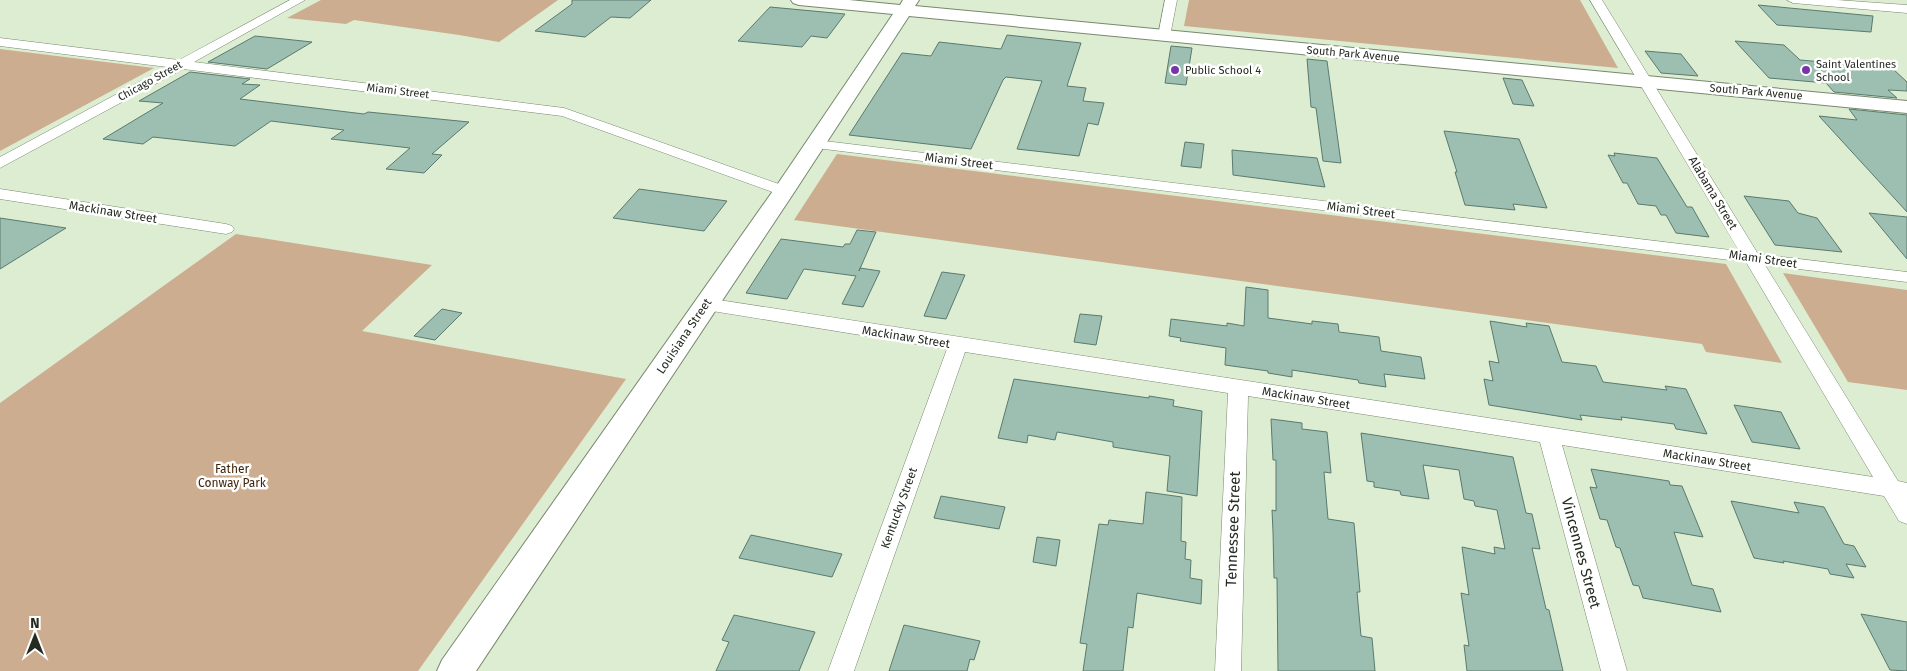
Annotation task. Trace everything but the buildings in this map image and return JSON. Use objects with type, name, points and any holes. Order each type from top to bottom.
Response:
[{"type":"street","name":"Chicago Street","points":[[0,163],[299,0]]},
{"type":"street","name":"South Park Avenue","points":[[799,0],[908,5],[1164,36],[1907,106]]},
{"type":"street","points":[[1164,36],[1171,0]]},
{"type":"street","name":"Alabama Street","points":[[1596,0],[1751,257],[1899,490],[1907,515]]},
{"type":"street","points":[[1794,0],[1907,9]]},
{"type":"street","name":"Louisiana Street","points":[[455,671],[816,144],[908,5]]},
{"type":"street","name":"Miami Street","points":[[0,42],[564,112],[784,191]]},
{"type":"street","name":"Miami Street","points":[[816,144],[1907,277]]},
{"type":"street","name":"Mackinaw Street","points":[[0,194],[226,229]]},
{"type":"street","name":"Mackinaw Street","points":[[706,304],[958,345],[1899,490]]},
{"type":"street","name":"Kentucky Street","points":[[841,671],[958,345]]},
{"type":"street","name":"Tennessee Street","points":[[1228,671],[1238,388]]},
{"type":"street","name":"Vincennes Street","points":[[1549,436],[1614,671]]},
{"type":"green space","points":[[321,0],[558,0],[499,42],[354,20],[346,24],[287,18]]},
{"type":"green space","points":[[1189,0],[1580,0],[1618,68],[1184,26]]},
{"type":"green space","points":[[0,49],[154,68],[0,151]]},
{"type":"green space","points":[[837,154],[1726,264],[1782,363],[1706,352],[1702,344],[794,220]]},
{"type":"green space","name":"Father Conway Park","points":[[236,234],[432,265],[362,331],[626,379],[418,671],[0,671],[0,403]]},
{"type":"green space","points":[[1783,273],[1907,290],[1907,390],[1848,382]]},
{"type":"place","name":"Public School 4","points":[[1175,70]]},
{"type":"place","name":"Saint Valentines School","points":[[1806,70]]}]
